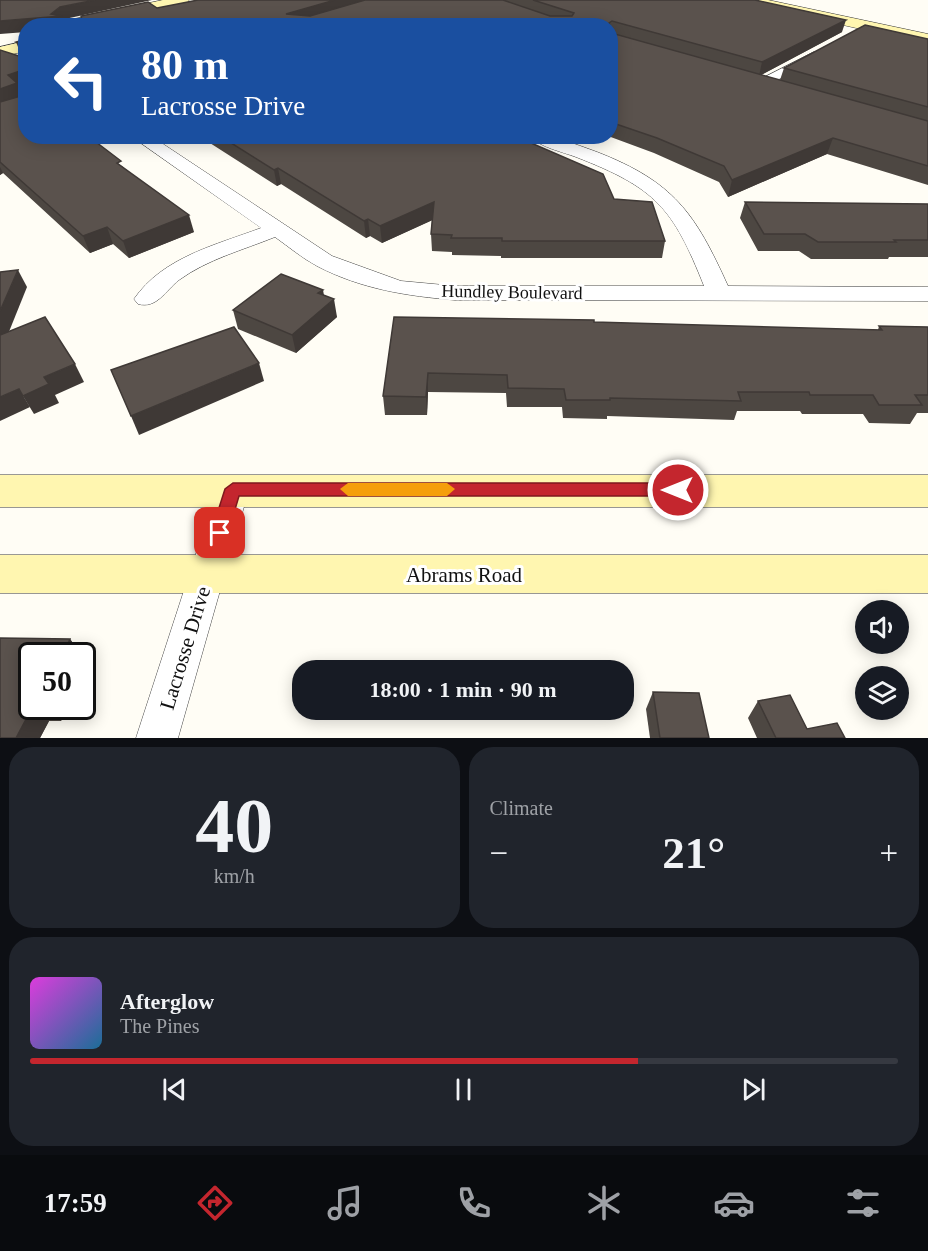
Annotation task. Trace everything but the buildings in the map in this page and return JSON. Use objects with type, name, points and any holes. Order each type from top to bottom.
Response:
[{"type":"main road","points":[[749,0],[928,39]]},
{"type":"main road","points":[[109,18],[187,4]]},
{"type":"main road","points":[[137,18],[187,4]]},
{"type":"main road","points":[[0,41],[18,37]]},
{"type":"main road","points":[[0,53],[18,48]]},
{"type":"main road","points":[[0,491],[233,489],[928,491]]},
{"type":"main road","name":"Abrams Road","points":[[0,574],[207,576],[928,574]]},
{"type":"street","points":[[848,37],[867,26]]},
{"type":"street","points":[[784,89],[757,81],[829,48]]},
{"type":"street","points":[[0,53],[18,61]]},
{"type":"street","name":"Hundley Boulevard","points":[[151,144],[324,261],[364,278],[400,288],[455,293],[928,294]]},
{"type":"street","points":[[557,144],[631,175],[664,195],[680,214],[719,294]]},
{"type":"street","points":[[146,299],[157,285],[177,270],[275,230]]},
{"type":"street","name":"Lacrosse Drive","points":[[157,738],[233,489]]},
{"type":"slow traffic","points":[[348,489],[447,489]]},
{"type":"route","points":[[220,533],[233,489],[678,490]]}]
